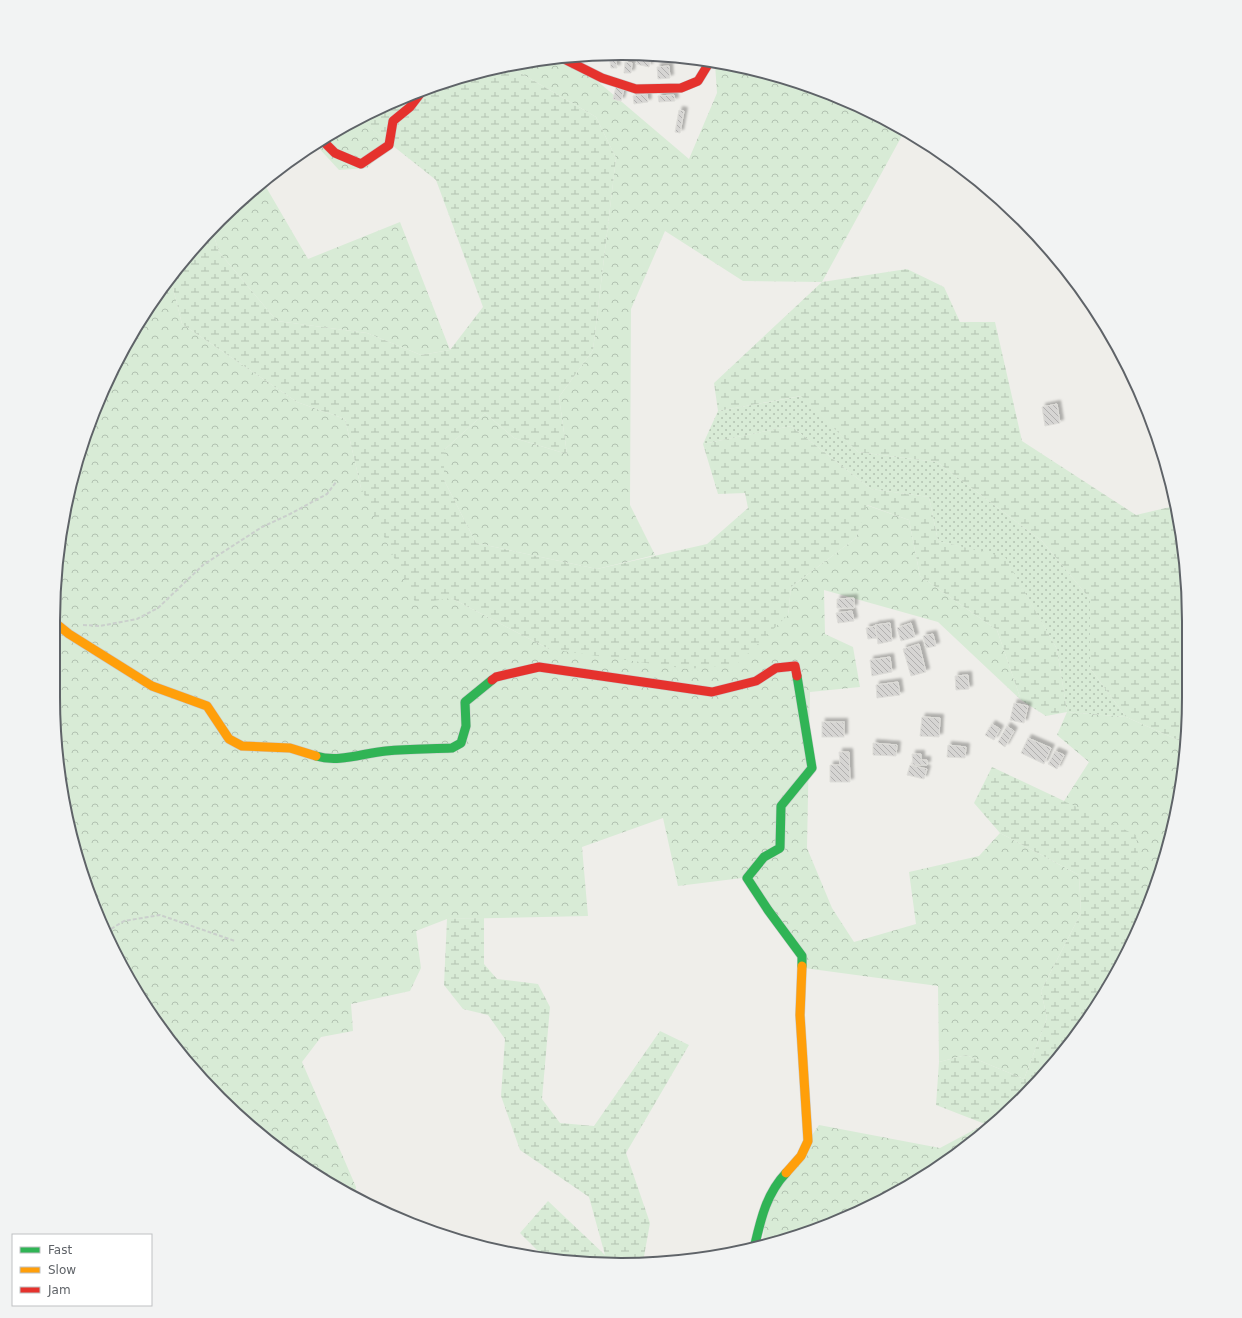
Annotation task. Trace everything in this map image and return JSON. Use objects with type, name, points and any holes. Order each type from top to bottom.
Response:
[{"type":"street","points":[[570,63],[602,78],[636,89],[681,88],[698,81],[707,67]]},
{"type":"street","points":[[326,144],[335,153],[361,164],[389,145],[393,121],[410,107],[416,99]]},
{"type":"street","points":[[60,627],[152,686],[207,706],[229,739],[242,746],[290,748],[323,758],[347,758],[385,751],[452,748],[461,743],[463,738],[466,726],[465,702],[496,677],[539,667],[712,692],[756,681],[776,668],[795,666],[812,768],[781,806],[780,848],[764,857],[748,878],[768,910],[802,956],[800,1015],[808,1141],[801,1156],[782,1177],[769,1197],[761,1217],[756,1241]]},
{"type":"path","points":[[69,634],[81,624],[100,626],[137,619],[158,608],[203,565],[262,527],[327,494],[336,482]]},
{"type":"path","points":[[111,929],[124,920],[160,915],[235,941]]},
{"type":"green space","points":[[575,62],[689,159],[717,93],[715,69],[766,79],[801,90],[836,103],[902,135],[822,282],[743,281],[665,231],[631,309],[630,505],[655,555],[597,569],[476,543],[444,480],[444,450],[485,413],[514,438],[567,454],[559,397],[593,350],[616,158],[596,117],[516,70]]},
{"type":"green space","points":[[516,70],[596,117],[616,158],[593,350],[559,397],[567,454],[514,438],[485,413],[444,450],[444,480],[476,543],[597,569],[707,544],[748,508],[745,493],[718,494],[703,444],[791,426],[871,489],[929,497],[938,541],[1005,557],[1057,649],[1067,712],[1046,716],[1021,700],[997,630],[920,576],[909,520],[867,505],[856,538],[791,587],[788,615],[737,664],[688,669],[549,649],[451,598],[416,604],[361,488],[345,419],[297,402],[182,324],[172,285],[214,235],[219,252],[277,321],[367,333],[421,355],[450,350],[483,307],[436,180],[364,123],[406,103],[441,90],[476,79]]},
{"type":"green space","points":[[364,123],[391,144],[367,168],[339,170],[319,149]]},
{"type":"green space","points":[[266,187],[308,259],[400,222],[450,350],[421,355],[367,333],[277,321],[219,252],[214,235]]},
{"type":"green space","points":[[907,269],[944,287],[960,322],[995,322],[1022,441],[1136,515],[1170,507],[1181,584],[1182,697],[1180,741],[1126,717],[1090,668],[1090,599],[1042,541],[937,462],[858,452],[801,396],[718,411],[714,383],[822,282]]},
{"type":"green space","points":[[172,285],[182,324],[297,402],[345,419],[361,488],[451,598],[549,649],[788,615],[791,587],[856,538],[866,505],[909,520],[920,576],[997,630],[1021,700],[938,622],[824,590],[825,634],[853,647],[860,687],[810,692],[807,848],[832,908],[854,942],[916,924],[909,872],[979,856],[1000,833],[1079,875],[1081,913],[1041,991],[1047,1018],[1024,1079],[966,1055],[939,1062],[938,986],[804,968],[742,878],[678,886],[663,818],[582,847],[588,916],[447,919],[416,931],[421,968],[410,991],[351,1004],[353,1031],[321,1037],[302,1062],[356,1187],[356,1191],[309,1163],[279,1142],[251,1119],[224,1094],[176,1039],[135,978],[103,912],[79,842],[71,806],[61,734],[60,621],[61,584],[71,512],[79,476],[103,406],[135,340]]},
{"type":"green space","points":[[802,396],[858,452],[937,462],[1042,541],[1090,599],[1090,668],[1126,717],[1067,712],[1057,649],[1005,558],[938,541],[929,497],[871,489],[791,426],[703,444],[718,411]]},
{"type":"green space","points":[[1067,712],[1126,717],[1180,741],[1171,806],[1163,842],[1141,907],[1064,801],[1089,762],[1057,735]]},
{"type":"green space","points":[[992,767],[1136,835],[1143,901],[1124,945],[1107,978],[1066,1039],[1018,1094],[985,1124],[936,1105],[939,1062],[966,1055],[1024,1079],[1047,1018],[1041,991],[1081,913],[1079,875],[1000,833],[974,803]]},
{"type":"green space","points":[[484,918],[484,964],[497,979],[538,984],[550,1007],[542,1099],[560,1123],[594,1126],[660,1031],[689,1045],[626,1153],[650,1223],[644,1257],[584,1257],[538,1251],[520,1233],[548,1201],[605,1255],[589,1197],[520,1150],[501,1096],[505,1039],[488,1015],[463,1009],[444,985],[447,919]]},
{"type":"green space","points":[[985,1124],[963,1142],[902,1183],[836,1215],[763,1240],[766,1201],[819,1125],[940,1148]]},
{"type":"building","points":[[610,60],[616,60],[617,68],[611,68]]},
{"type":"building","points":[[637,60],[650,61],[649,67],[636,64]]},
{"type":"building","points":[[625,62],[632,63],[631,73],[624,73]]},
{"type":"building","points":[[669,66],[670,78],[658,79],[657,67]]},
{"type":"building","points":[[616,87],[624,89],[621,101],[613,99]]},
{"type":"building","points":[[647,94],[648,102],[634,104],[633,96]]},
{"type":"building","points":[[674,95],[675,101],[659,102],[658,96]]},
{"type":"building","points":[[679,110],[684,111],[680,133],[675,132]]},
{"type":"building","points":[[1057,404],[1060,423],[1045,426],[1042,407]]},
{"type":"building","points":[[854,598],[854,608],[837,608],[837,599]]},
{"type":"building","points":[[852,611],[854,621],[838,623],[836,613]]},
{"type":"building","points":[[890,623],[892,641],[878,644],[875,625]]},
{"type":"building","points":[[911,623],[915,637],[901,641],[897,628]]},
{"type":"building","points":[[875,626],[877,638],[868,639],[866,628]]},
{"type":"building","points":[[933,634],[936,646],[926,648],[923,636]]},
{"type":"building","points":[[919,644],[926,672],[911,676],[903,649]]},
{"type":"building","points":[[890,657],[892,672],[872,676],[870,660]]},
{"type":"building","points":[[968,675],[969,689],[956,690],[955,676]]},
{"type":"building","points":[[898,682],[900,695],[877,698],[876,685]]},
{"type":"building","points":[[1014,703],[1028,706],[1024,723],[1010,720]]},
{"type":"building","points":[[922,717],[940,718],[939,737],[920,736]]},
{"type":"building","points":[[822,722],[844,722],[844,737],[822,737]]},
{"type":"building","points":[[992,724],[1000,729],[994,740],[985,735]]},
{"type":"building","points":[[1007,726],[1014,731],[1005,747],[998,742]]},
{"type":"building","points":[[1028,738],[1051,748],[1044,764],[1021,753]]},
{"type":"building","points":[[873,743],[897,745],[896,756],[873,755]]},
{"type":"building","points":[[948,745],[966,747],[965,758],[947,757]]},
{"type":"building","points":[[1055,751],[1064,755],[1057,769],[1048,764]]},
{"type":"building","points":[[839,752],[849,752],[850,782],[830,782],[830,765],[840,765]]},
{"type":"building","points":[[912,754],[921,754],[921,760],[927,760],[927,765],[913,765]]},
{"type":"building","points":[[910,765],[927,769],[924,779],[907,775]]},
{"type":"traffic: fast","points":[[797,676],[812,768],[781,806],[780,848],[764,857],[747,878],[768,910],[802,956],[802,966]]},
{"type":"traffic: fast","points":[[316,756],[325,758],[342,758],[386,751],[452,748],[461,743],[466,726],[465,702],[492,680]]},
{"type":"traffic: fast","points":[[756,1241],[762,1215],[769,1197],[786,1173]]},
{"type":"traffic: slow","points":[[60,627],[152,686],[207,706],[229,739],[242,746],[290,748],[316,756]]},
{"type":"traffic: slow","points":[[786,1173],[801,1156],[808,1141],[800,1015],[802,966]]},
{"type":"traffic: jam","points":[[571,62],[602,78],[636,89],[681,88],[698,81],[707,67]]},
{"type":"traffic: jam","points":[[326,144],[335,153],[361,164],[389,145],[393,121],[410,107],[416,99]]},
{"type":"traffic: jam","points":[[492,680],[496,677],[539,667],[712,692],[756,681],[776,668],[795,666],[797,676]]}]
